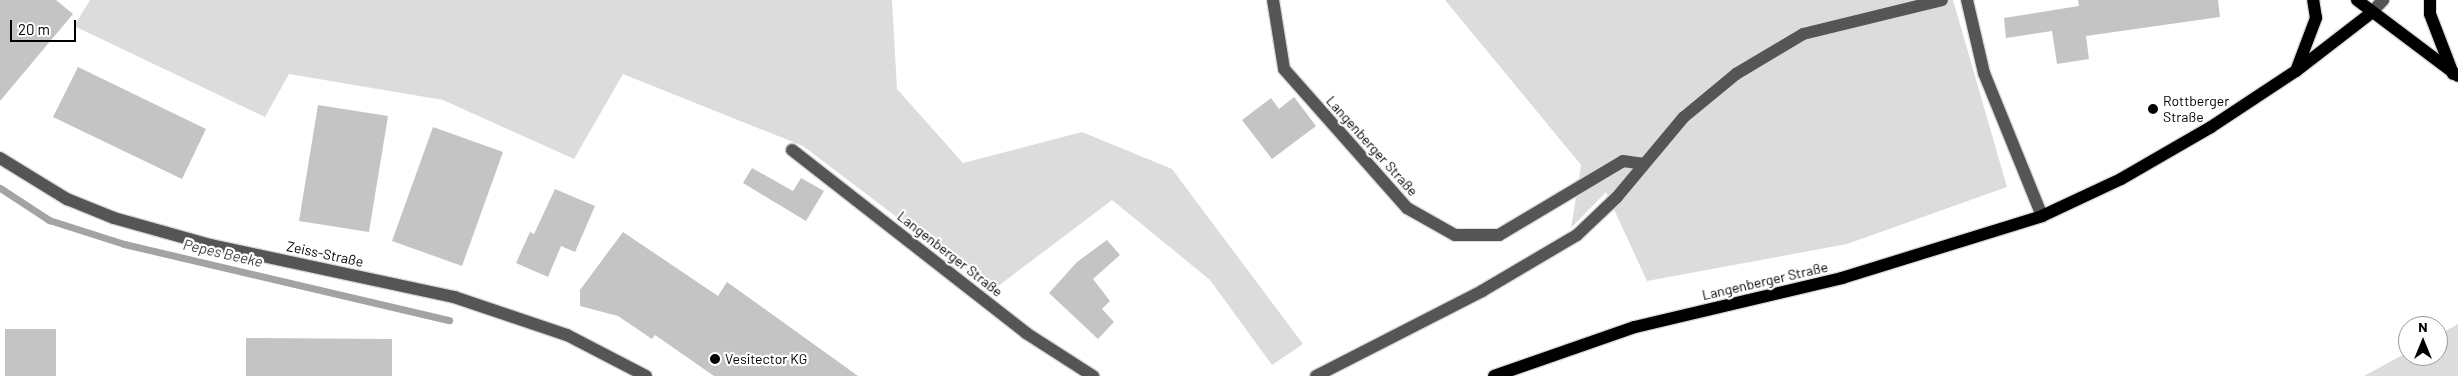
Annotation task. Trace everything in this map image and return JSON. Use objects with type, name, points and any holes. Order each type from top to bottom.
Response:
[{"type":"main road","points":[[2296,71],[2316,18],[2313,0]]},
{"type":"main road","points":[[2357,0],[2371,13],[2456,75]]},
{"type":"main road","points":[[2430,0],[2430,14],[2456,75]]},
{"type":"main road","name":"Langenberger Straße","points":[[1494,376],[1635,327],[1842,278],[2042,216],[2137,170],[2211,127],[2296,71],[2371,13]]},
{"type":"street","name":"Langenberger Straße","points":[[1273,0],[1284,69],[1407,208],[1454,235],[1499,235],[1623,161],[1644,164]]},
{"type":"street","points":[[1316,376],[1482,291],[1577,235],[1644,164],[1684,117],[1736,74],[1803,34],[1942,0]]},
{"type":"street","points":[[1966,0],[1984,73],[2042,216]]},
{"type":"street","points":[[2371,13],[2384,0]]},
{"type":"street","name":"Langenberger Straße","points":[[792,150],[1026,333],[1093,376]]},
{"type":"street","name":"Zeiss-Straße","points":[[0,158],[67,199],[114,218],[211,245],[454,297],[567,335],[646,376]]},
{"type":"shaded area","points":[[90,0],[892,0],[897,89],[963,163],[1082,132],[1172,169],[1303,344],[1272,365],[1210,280],[1112,200],[993,290],[803,146],[623,74],[574,159],[443,100],[289,74],[265,117],[74,26]]},
{"type":"shaded area","points":[[1445,0],[1953,0],[2007,187],[1847,244],[1647,281],[1606,192],[1571,228],[1581,165]]},
{"type":"shaded area","points":[[2458,324],[2458,376],[2364,376],[2398,357],[2398,366],[2448,366],[2448,330]]},
{"type":"building","points":[[0,0],[56,0],[73,14],[0,101]]},
{"type":"building","points":[[2078,0],[2218,0],[2220,17],[2086,36],[2089,59],[2057,64],[2052,31],[2006,38],[2004,18],[2079,6]]},
{"type":"building","points":[[78,67],[206,129],[182,179],[53,117]]},
{"type":"building","points":[[1294,97],[1316,126],[1272,159],[1242,120],[1271,98],[1279,109]]},
{"type":"building","points":[[318,105],[388,116],[369,232],[299,221]]},
{"type":"building","points":[[433,127],[503,152],[462,266],[392,241]]},
{"type":"building","points":[[752,168],[793,191],[801,178],[824,191],[806,221],[743,183]]},
{"type":"building","points":[[555,189],[595,206],[575,252],[561,246],[548,277],[516,263],[530,232],[534,234]]},
{"type":"building","points":[[623,232],[718,296],[727,282],[858,376],[714,376],[655,335],[652,339],[618,316],[580,306],[580,290]]},
{"type":"building","points":[[1107,240],[1120,255],[1093,279],[1110,301],[1102,309],[1114,322],[1098,339],[1049,293],[1077,262]]},
{"type":"building","points":[[5,329],[56,329],[56,376],[5,376]]},
{"type":"building","points":[[246,338],[392,339],[392,376],[246,376]]},
{"type":"waterway","name":"Pepes Beeke","points":[[0,188],[49,220],[124,244],[449,320]]},
{"type":"place","name":"Rottberger Straße","points":[[2153,109]]},
{"type":"place","name":"Vesitector KG","points":[[715,359]]}]
